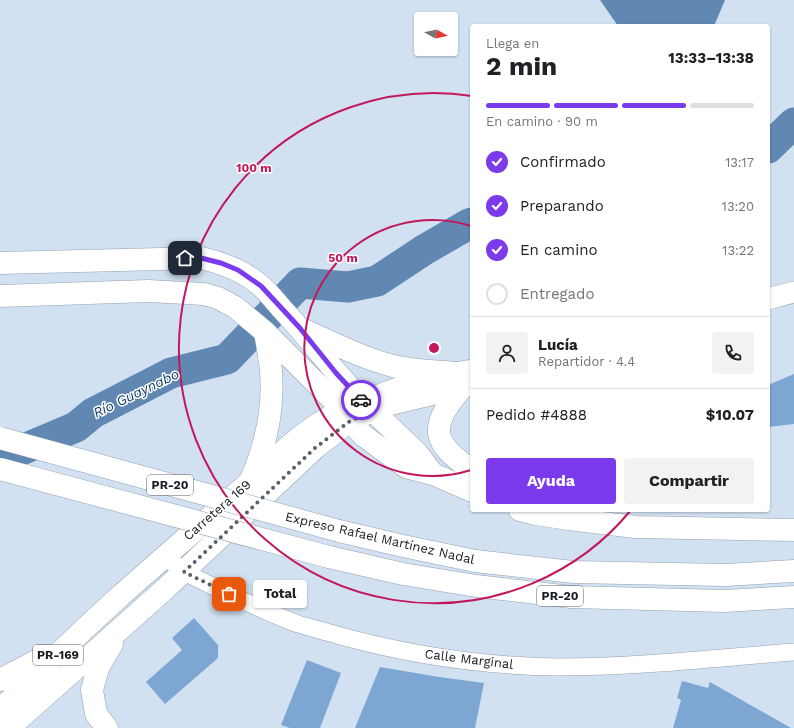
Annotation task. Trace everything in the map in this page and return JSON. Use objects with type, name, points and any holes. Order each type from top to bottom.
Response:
[{"type":"main road","points":[[0,264],[201,258],[221,263],[238,270],[261,286],[299,327],[336,373],[418,454],[433,474]]},
{"type":"main road","points":[[0,296],[148,291],[204,294],[218,298],[235,307],[265,332],[319,386],[364,436],[406,467],[433,474],[470,490]]},
{"type":"main road","points":[[299,327],[373,360],[394,366],[465,379],[447,405],[440,420],[439,431],[441,442],[448,451],[457,460],[470,469]]},
{"type":"main road","points":[[250,482],[260,459],[267,431],[271,400],[271,372],[265,332]]},
{"type":"main road","name":"Carretera 169","points":[[0,712],[4,706],[117,599],[280,454],[312,428],[368,406]]},
{"type":"main road","name":"Carretera 169","points":[[6,728],[19,719],[184,572],[315,448],[346,415]]},
{"type":"main road","name":"Expreso Rafael Martínez Nadal","points":[[0,438],[339,531],[475,561],[573,572],[725,575],[794,571]]},
{"type":"main road","name":"Expreso Rafael Martínez Nadal","points":[[0,469],[329,557],[403,574],[469,585],[571,597],[724,601],[794,597]]},
{"type":"main road","points":[[528,512],[635,527],[794,530]]},
{"type":"main road","points":[[108,728],[96,714],[92,690],[98,668],[121,628]]},
{"type":"main road","points":[[0,680],[50,654],[65,648]]},
{"type":"street","points":[[770,298],[794,292]]},
{"type":"street","name":"Carretera 169","points":[[368,406],[384,406],[465,379]]},
{"type":"street","name":"Calle Marginal","points":[[165,556],[184,572],[240,600],[299,624],[372,645],[442,658],[504,665],[558,667],[634,665],[794,652]]},
{"type":"water","points":[[600,0],[725,0],[715,24],[617,24]]},
{"type":"building","points":[[794,374],[794,424],[770,427],[770,384]]},
{"type":"building","points":[[194,618],[218,645],[218,658],[165,704],[146,682],[182,650],[172,638]]},
{"type":"building","points":[[307,660],[341,673],[320,728],[290,728],[281,725]]},
{"type":"building","points":[[380,667],[484,683],[475,728],[355,728]]},
{"type":"building","points":[[682,681],[708,688],[710,682],[791,728],[673,728],[681,700],[677,698]]},
{"type":"waterway","name":"Río Guaynabo","points":[[770,146],[794,123]]},
{"type":"waterway","name":"Río Guaynabo","points":[[0,459],[76,427],[93,413],[171,373],[227,359],[300,283],[348,287],[377,281],[424,250],[470,224]]},
{"type":"way so far","points":[[229,594],[184,572],[315,448],[350,421],[372,411],[361,400]]},
{"type":"place","name":"Total","points":[[229,594]]},
{"type":"route","points":[[185,258],[201,258],[221,263],[238,270],[261,286],[299,327],[336,373],[361,400]]}]
